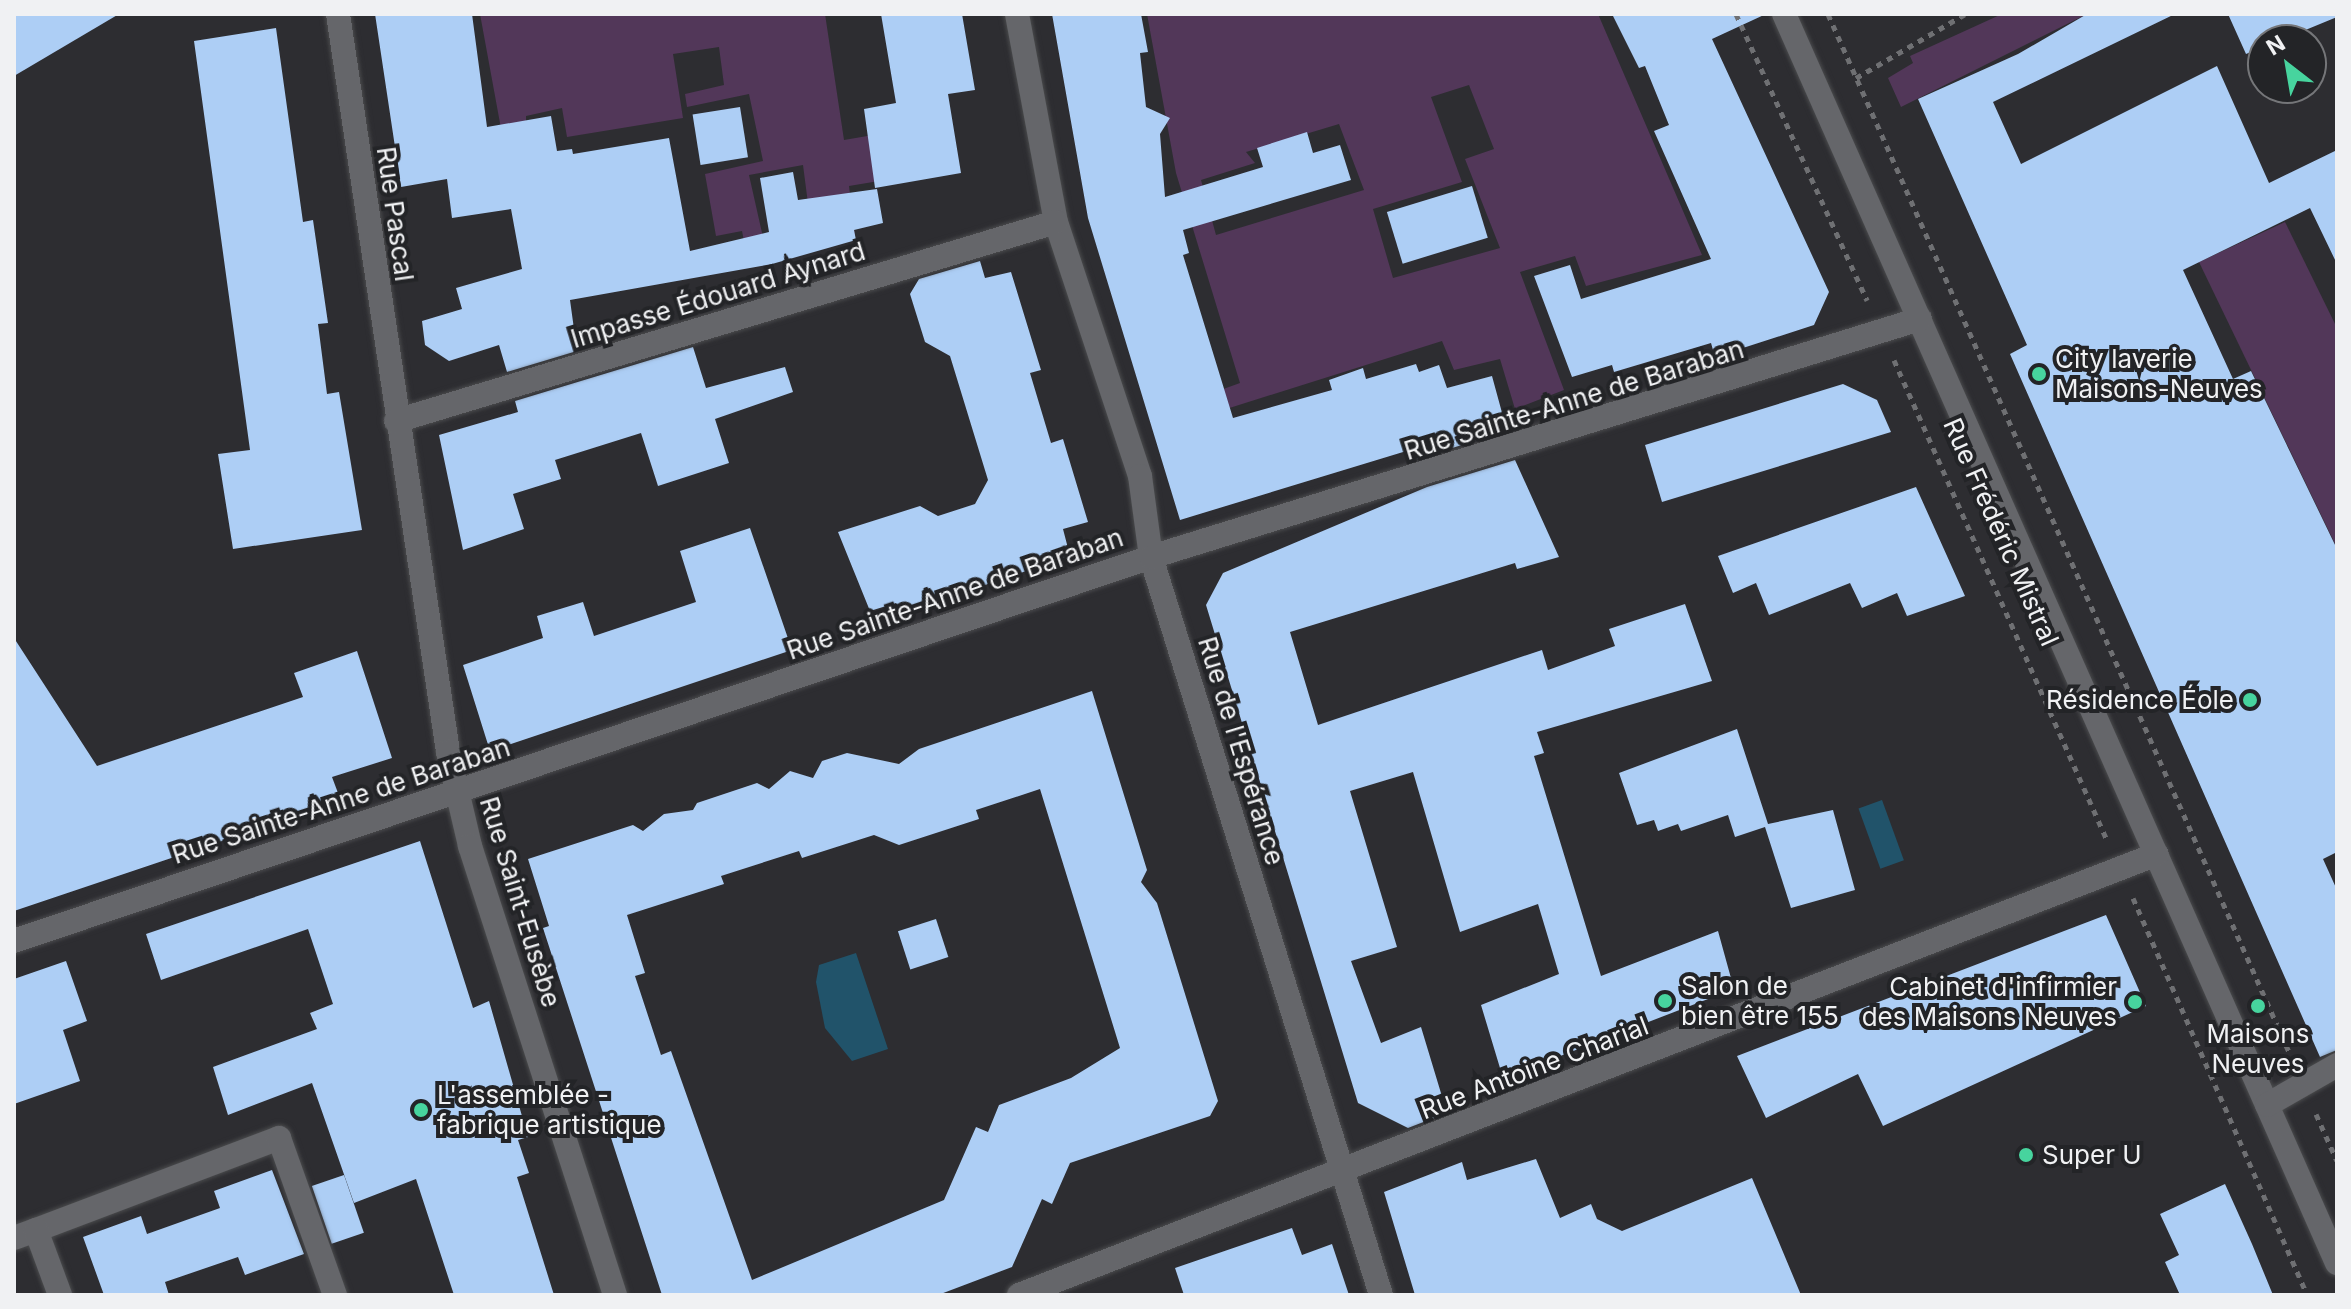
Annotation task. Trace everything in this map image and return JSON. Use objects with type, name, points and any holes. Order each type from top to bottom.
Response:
[{"type":"street","name":"Rue Pascal","points":[[338,14],[396,421]]},
{"type":"street","name":"Rue de l'Espérance","points":[[1017,14],[1056,222],[1140,476],[1151,557],[1381,1295]]},
{"type":"street","name":"Rue Frédéric Mistral","points":[[1784,14],[2337,1263]]},
{"type":"street","name":"Impasse Édouard Aynard","points":[[396,421],[1056,222]]},
{"type":"street","name":"Rue Sainte-Anne de Baraban","points":[[14,941],[1151,557],[1882,334],[1920,319]]},
{"type":"street","name":"Rue Saint-Eusèbe","points":[[396,421],[457,791],[615,1295]]},
{"type":"street","name":"Rue Antoine Charial","points":[[1019,1295],[2157,854]]},
{"type":"street","points":[[2267,1105],[2337,1065]]},
{"type":"street","points":[[60,1295],[25,1234],[279,1138],[335,1295]]},
{"type":"path","name":"Rue Frédéric Mistral","points":[[1736,14],[1882,334],[2307,1295]]},
{"type":"path","name":"Rue Frédéric Mistral","points":[[1828,14],[2337,1161]]},
{"type":"path","points":[[1857,77],[1965,14]]},
{"type":"shaded area","points":[[480,14],[825,14],[844,140],[879,134],[885,180],[849,186],[855,237],[814,250],[803,165],[749,175],[769,264],[749,267],[742,231],[716,236],[705,174],[763,161],[749,94],[687,107],[685,94],[724,85],[719,47],[673,54],[683,118],[567,137],[562,108],[526,116],[526,141],[504,145]]},
{"type":"shaded area","points":[[1147,14],[1598,14],[1702,255],[1586,286],[1575,256],[1520,272],[1564,390],[1515,409],[1500,359],[1454,370],[1442,341],[1220,411],[1215,392],[1240,383],[1176,173]],"holes":[[[1469,85],[1494,149],[1465,159],[1500,248],[1393,278],[1373,209],[1462,182],[1431,97]],[[1339,124],[1364,190],[1216,235],[1201,180],[1255,163],[1246,152]]]},
{"type":"shaded area","points":[[2002,14],[2087,14],[1901,107],[1888,78],[1913,63],[1910,56]]},
{"type":"shaded area","points":[[2285,222],[2337,328],[2337,548],[2199,262]]},
{"type":"water","points":[[1882,800],[1904,860],[1880,869],[1859,809]]},
{"type":"water","points":[[856,953],[888,1049],[852,1061],[825,1028],[816,982],[819,965]]},
{"type":"building","points":[[14,14],[119,14],[14,76]]},
{"type":"building","points":[[375,14],[472,14],[487,127],[551,116],[557,151],[572,149],[573,154],[669,138],[690,251],[769,232],[760,178],[793,172],[798,200],[877,189],[883,223],[854,230],[856,240],[772,264],[570,300],[577,351],[507,372],[499,345],[449,361],[425,345],[422,321],[462,309],[456,288],[522,269],[511,209],[452,218],[447,179],[401,187]]},
{"type":"building","points":[[881,14],[962,14],[975,90],[948,94],[961,173],[875,188],[864,109],[896,103]]},
{"type":"building","points":[[1052,14],[1141,14],[1148,52],[1140,53],[1146,107],[1170,118],[1160,134],[1165,197],[1263,167],[1257,148],[1307,132],[1313,153],[1340,145],[1351,180],[1183,230],[1189,253],[1183,255],[1233,418],[1332,390],[1329,380],[1363,368],[1366,379],[1416,364],[1419,372],[1439,365],[1447,388],[1492,376],[1507,431],[1417,459],[1413,449],[1180,520],[1088,218]]},
{"type":"building","points":[[1612,14],[1766,14],[1712,39],[1829,292],[1814,325],[1715,357],[1711,343],[1614,372],[1612,365],[1572,377],[1534,276],[1570,265],[1581,299],[1711,259],[1654,131],[1669,125],[1645,66],[1639,68]]},
{"type":"building","points":[[2087,14],[2175,14],[1993,102],[2021,164],[2217,66],[2269,183],[2337,150],[2337,264],[2310,208],[2183,270],[2233,379],[2251,371],[2337,549],[2337,852],[2323,859],[2337,890],[2337,1050],[2320,1057],[2010,354],[2027,345],[1918,99],[2018,54]]},
{"type":"building","points":[[2228,14],[2337,14],[2337,17],[2320,24],[2247,24],[2246,54]]},
{"type":"building","points":[[276,28],[303,222],[313,220],[328,323],[318,324],[327,394],[339,392],[362,530],[233,549],[218,454],[250,450],[194,41]]},
{"type":"building","points":[[740,107],[748,157],[701,165],[693,115]]},
{"type":"building","points":[[1472,186],[1488,238],[1403,264],[1387,212]]},
{"type":"building","points":[[980,261],[985,278],[1011,272],[1041,370],[1030,373],[1051,443],[1063,439],[1088,522],[1063,529],[1070,556],[900,614],[896,603],[870,611],[838,532],[920,506],[938,516],[975,504],[988,480],[950,356],[925,342],[910,294],[919,279]]},
{"type":"building","points":[[693,347],[706,388],[785,367],[793,392],[715,419],[729,463],[658,486],[641,433],[555,460],[561,479],[513,494],[524,529],[463,550],[439,435],[518,412],[515,401]]},
{"type":"building","points":[[1843,384],[1877,400],[1891,432],[1662,502],[1645,445]]},
{"type":"building","points":[[1515,460],[1559,557],[1517,569],[1515,563],[1290,632],[1318,725],[1542,650],[1548,670],[1615,646],[1609,629],[1685,604],[1712,681],[1537,732],[1544,753],[1534,756],[1601,976],[1718,931],[1734,989],[1503,1078],[1481,1005],[1559,974],[1538,904],[1460,932],[1413,772],[1350,791],[1397,947],[1351,961],[1381,1043],[1421,1027],[1447,1113],[1408,1128],[1358,1103],[1206,605],[1223,573],[1427,487]]},
{"type":"building","points":[[1916,487],[1965,596],[1907,616],[1897,593],[1862,608],[1850,583],[1769,615],[1756,583],[1733,593],[1718,556]]},
{"type":"building","points":[[750,528],[792,650],[490,751],[463,665],[543,638],[537,616],[583,602],[594,636],[696,602],[680,551]]},
{"type":"building","points":[[14,638],[97,766],[303,697],[294,673],[357,651],[392,758],[332,777],[341,801],[14,911]]},
{"type":"building","points":[[1092,691],[1147,870],[1141,882],[1157,903],[1218,1101],[1210,1116],[1070,1163],[1052,1204],[1042,1199],[1012,1267],[938,1295],[662,1295],[543,928],[549,926],[528,859],[633,825],[643,831],[664,814],[693,810],[697,803],[757,783],[769,789],[790,771],[813,778],[822,761],[847,753],[899,764],[919,749]],"holes":[[[1040,789],[1120,1048],[1071,1078],[999,1105],[988,1132],[976,1127],[944,1200],[752,1280],[671,1051],[661,1055],[635,976],[645,973],[627,915],[724,884],[721,876],[799,851],[802,858],[874,835],[899,845],[979,819],[976,810]]]},
{"type":"building","points":[[1737,729],[1768,824],[1833,810],[1855,890],[1791,908],[1765,827],[1735,837],[1728,815],[1681,831],[1678,824],[1658,831],[1654,820],[1637,825],[1619,773]]},
{"type":"building","points":[[420,841],[473,1008],[489,1001],[528,1137],[518,1140],[529,1173],[517,1177],[554,1295],[454,1295],[416,1179],[354,1203],[312,1083],[228,1115],[213,1067],[317,1029],[310,1013],[333,1004],[308,929],[161,980],[146,934]]},
{"type":"building","points":[[2106,915],[2146,1006],[1883,1126],[1858,1074],[1766,1118],[1737,1056]]},
{"type":"building","points":[[936,919],[948,957],[910,969],[898,931]]},
{"type":"building","points":[[66,961],[87,1021],[63,1030],[80,1081],[14,1104],[14,979]]},
{"type":"building","points":[[1536,1159],[1560,1218],[1591,1204],[1597,1219],[1622,1231],[1752,1178],[1801,1295],[1415,1295],[1384,1192],[1462,1162],[1467,1180]]},
{"type":"building","points":[[272,1170],[304,1254],[245,1275],[238,1257],[165,1282],[169,1295],[104,1295],[83,1237],[141,1216],[147,1234],[220,1208],[214,1191]]},
{"type":"building","points":[[344,1175],[364,1233],[332,1244],[312,1186]]},
{"type":"building","points":[[2225,1184],[2273,1295],[2180,1295],[2165,1262],[2179,1255],[2160,1214]]},
{"type":"building","points":[[1292,1228],[1302,1255],[1332,1244],[1349,1295],[1184,1295],[1175,1268]]},
{"type":"place","name":"City laverie Maisons-Neuves","points":[[2039,374]]},
{"type":"place","name":"Résidence Éole","points":[[2250,700]]},
{"type":"place","name":"Salon de bien être 155","points":[[1665,1001]]},
{"type":"place","name":"Cabinet d'infirmier des Maisons Neuves","points":[[2135,1002]]},
{"type":"place","name":"Maisons Neuves","points":[[2258,1006]]},
{"type":"place","name":"L'assemblée - fabrique artistique","points":[[421,1110]]},
{"type":"place","name":"Super U","points":[[2026,1155]]}]
